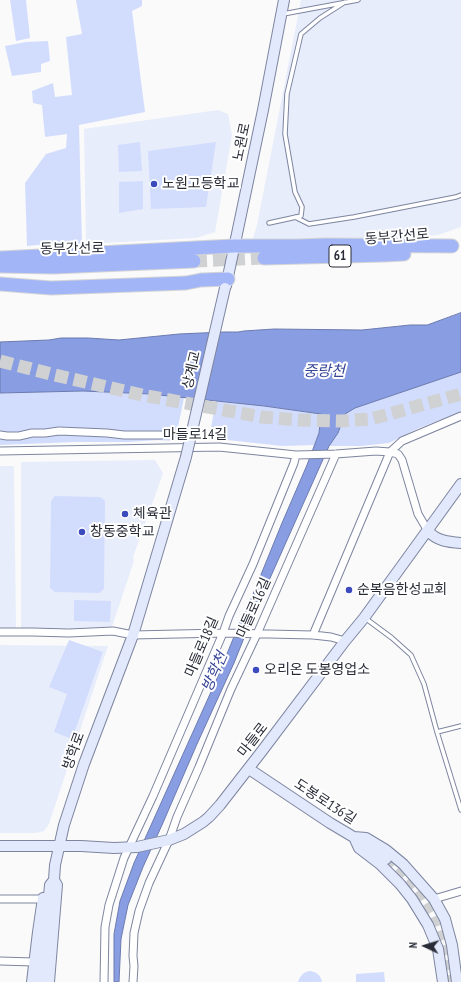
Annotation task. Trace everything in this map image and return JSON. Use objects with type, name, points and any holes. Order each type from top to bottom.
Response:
[{"type":"highway","points":[[0,258],[234,246],[457,245]]},
{"type":"highway","name":"동부간선로","points":[[264,258],[416,253],[457,245]]},
{"type":"highway","name":"동부간선로","points":[[0,266],[54,267],[194,261]]},
{"type":"highway","points":[[0,284],[52,288],[180,283],[201,280],[226,284]]},
{"type":"main road","name":"노원로","points":[[226,284],[263,110],[284,0]]},
{"type":"main road","name":"상계교","points":[[186,457],[226,284]]},
{"type":"main road","name":"방학로","points":[[49,982],[53,893],[50,885],[54,880],[55,865],[64,825],[84,764],[133,635],[186,457]]},
{"type":"main road","name":"마들로","points":[[133,847],[166,841],[184,834],[195,828],[209,817],[220,805],[364,618],[461,484]]},
{"type":"main road","points":[[428,531],[440,540],[461,543]]},
{"type":"main road","name":"도봉로136길","points":[[249,769],[330,823],[373,849],[386,859]]},
{"type":"main road","points":[[443,982],[438,949],[428,925],[412,899],[400,884],[380,864],[359,848],[354,837],[366,838],[386,850],[403,864],[434,899],[445,919],[452,945],[457,982]]},
{"type":"main road","points":[[0,846],[133,847]]},
{"type":"main road","name":"방학로","points":[[41,982],[53,893]]},
{"type":"main road","points":[[32,982],[42,900],[44,896],[53,893],[60,905],[55,982]]},
{"type":"main road","points":[[438,949],[442,953],[445,953],[449,951],[452,945]]},
{"type":"street","points":[[313,635],[390,452],[402,441],[461,416]]},
{"type":"street","points":[[0,436],[19,436],[32,433],[59,432],[161,435]]},
{"type":"street","name":"마들로14길","points":[[0,451],[219,447],[296,455],[376,451],[390,452]]},
{"type":"street","points":[[390,452],[398,454],[402,460],[418,514],[428,531]]},
{"type":"street","name":"마들로16길","points":[[166,841],[178,817],[231,689],[334,454]]},
{"type":"street","name":"마들로18길","points":[[133,847],[137,830],[226,633],[229,616],[282,495],[296,455]]},
{"type":"street","points":[[0,632],[69,633],[113,631],[133,635],[226,633],[313,635],[331,637],[345,641]]},
{"type":"street","points":[[133,982],[134,966],[132,956],[134,932],[139,911],[166,841]]},
{"type":"street","points":[[104,982],[105,927],[109,905],[124,858],[133,847]]},
{"type":"street","points":[[434,899],[461,891]]},
{"type":"street","points":[[0,899],[42,900]]},
{"type":"street","points":[[0,962],[34,962]]},
{"type":"lane","points":[[282,14],[358,0]]},
{"type":"lane","points":[[269,223],[301,216],[302,206],[295,192],[285,134],[287,94],[301,34],[320,18],[346,2]]},
{"type":"lane","points":[[295,217],[309,224],[370,214],[461,195]]},
{"type":"lane","points":[[364,618],[392,638],[411,655],[424,684],[461,810]]},
{"type":"lane","points":[[437,732],[461,726]]},
{"type":"shaded area","points":[[10,0],[26,0],[30,38],[16,41]]},
{"type":"shaded area","points":[[76,0],[142,0],[142,6],[132,11],[145,112],[79,125],[82,245],[48,244],[27,246],[25,183],[46,154],[66,148],[67,134],[45,137],[42,105],[33,103],[32,91],[53,83],[55,97],[72,95],[66,37],[82,34]]},
{"type":"shaded area","points":[[301,0],[461,0],[461,227],[438,235],[406,238],[337,239],[265,244],[253,238],[257,225]]},
{"type":"shaded area","points":[[48,41],[50,61],[41,64],[41,72],[12,76],[5,46],[26,42]]},
{"type":"shaded area","name":"노원고등학교","points":[[218,110],[228,114],[232,135],[215,232],[196,238],[86,244],[84,129]]},
{"type":"shaded area","points":[[140,142],[142,171],[119,172],[118,145]]},
{"type":"shaded area","points":[[216,142],[206,207],[151,209],[148,151]]},
{"type":"shaded area","points":[[143,181],[143,209],[119,213],[119,182]]},
{"type":"shaded area","points":[[461,372],[461,412],[419,428],[389,443],[361,446],[329,446],[338,433],[345,414],[355,408]]},
{"type":"shaded area","points":[[83,391],[150,394],[184,398],[175,441],[158,440],[0,445],[0,393]]},
{"type":"shaded area","points":[[216,401],[321,414],[319,433],[314,445],[282,446],[209,438]]},
{"type":"shaded area","name":"창동중학교","points":[[155,460],[163,473],[133,557],[134,561],[112,627],[21,630],[21,462]]},
{"type":"shaded area","points":[[0,466],[14,466],[16,629],[0,629]]},
{"type":"shaded area","points":[[55,496],[99,497],[105,501],[104,588],[99,593],[55,592],[50,588],[51,501]]},
{"type":"shaded area","points":[[74,600],[111,601],[110,622],[74,621]]},
{"type":"shaded area","points":[[69,640],[103,652],[72,739],[54,732],[67,694],[49,687]]},
{"type":"shaded area","points":[[0,645],[108,646],[49,824],[44,831],[36,833],[0,833]]},
{"type":"shaded area","points":[[310,971],[318,974],[321,977],[322,982],[298,982],[305,972]]},
{"type":"shaded area","points":[[384,972],[385,982],[356,982],[356,974]]},
{"type":"water","name":"중랑천","points":[[461,313],[461,372],[355,408],[345,414],[338,433],[329,446],[250,623],[234,663],[143,867],[128,905],[121,939],[119,982],[114,982],[114,934],[120,901],[134,863],[215,683],[307,465],[319,433],[321,414],[264,406],[150,394],[83,391],[0,393],[0,342],[49,340],[61,338],[119,340],[179,334],[274,329],[362,330],[410,325],[427,325]]},
{"type":"tunnel","points":[[194,261],[264,258]]},
{"type":"tunnel","points":[[0,361],[142,395],[262,417],[299,420],[341,421],[371,419],[461,394]]},
{"type":"tunnel","points":[[386,859],[410,884],[430,913],[439,934],[449,982]]},
{"type":"place","name":"노원고등학교","points":[[154,184]]},
{"type":"place","name":"체육관","points":[[125,514]]},
{"type":"place","name":"창동중학교","points":[[82,532]]},
{"type":"place","name":"순복음한성교회","points":[[349,590]]},
{"type":"place","name":"오리온 도봉영업소","points":[[256,670]]},
{"type":"water label","name":"방학천","points":[[215,672]]}]
